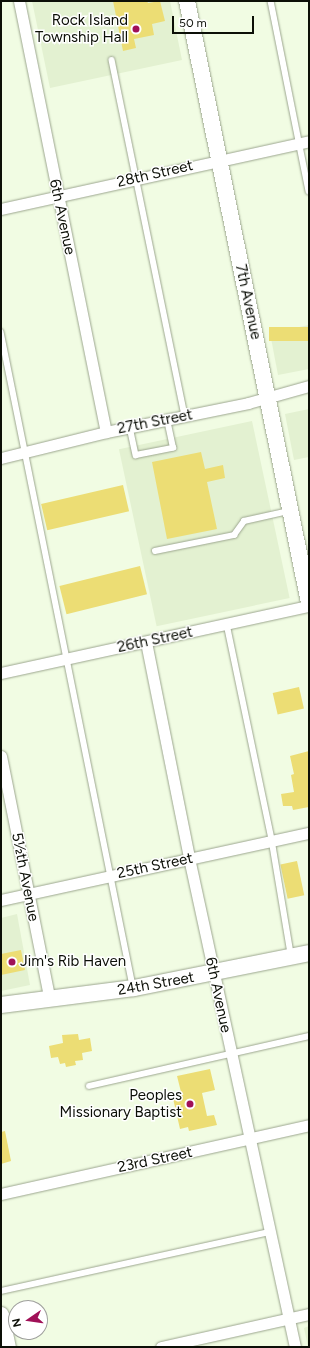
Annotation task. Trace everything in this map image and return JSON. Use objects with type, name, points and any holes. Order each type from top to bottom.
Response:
[{"type":"street","name":"6th Avenue","points":[[19,1],[57,196],[106,432]]},
{"type":"street","name":"7th Avenue","points":[[187,1],[309,603]]},
{"type":"street","name":"28th Street","points":[[1,209],[304,142]]},
{"type":"street","name":"27th Street","points":[[1,458],[106,432],[185,416],[309,386]]},
{"type":"street","name":"26th Street","points":[[1,673],[309,606]]},
{"type":"street","name":"6th Avenue","points":[[146,642],[189,858],[295,1347]]},
{"type":"street","name":"5½th Avenue","points":[[1,756],[49,997]]},
{"type":"street","name":"25th Street","points":[[1,900],[309,832]]},
{"type":"street","name":"24th Street","points":[[1,1005],[49,997],[134,988],[214,974],[309,953]]},
{"type":"street","name":"23rd Street","points":[[1,1194],[249,1140],[309,1125]]},
{"type":"street","points":[[161,1347],[309,1314]]},
{"type":"street","points":[[1,1315],[8,1347]]},
{"type":"lane","points":[[271,1],[304,142],[309,191]]},
{"type":"lane","points":[[112,60],[138,178],[185,416]]},
{"type":"lane","points":[[1,332],[66,660],[134,988]]},
{"type":"lane","points":[[130,427],[136,455],[173,448],[167,420]]},
{"type":"lane","points":[[155,551],[234,535],[244,521],[291,511]]},
{"type":"lane","points":[[227,624],[272,840],[292,956]]},
{"type":"lane","points":[[89,1086],[309,1036]]},
{"type":"lane","points":[[1,1291],[269,1232]]},
{"type":"shaded area","points":[[32,1],[170,1],[182,60],[50,88]]},
{"type":"shaded area","points":[[309,325],[309,369],[278,375],[270,333]]},
{"type":"shaded area","points":[[309,409],[309,457],[294,460],[285,414]]},
{"type":"shaded area","points":[[252,421],[290,598],[157,626],[119,449]]},
{"type":"shaded area","points":[[17,914],[30,985],[1,991],[1,918]]},
{"type":"shaded area","points":[[309,1326],[309,1347],[308,1347],[304,1328]]},
{"type":"building","name":"Rock Island Township Hall","points":[[113,1],[147,1],[148,3],[160,1],[165,21],[152,24],[154,35],[134,39],[136,48],[123,51]]},
{"type":"building","points":[[269,327],[309,327],[309,341],[269,341]]},
{"type":"building","points":[[201,452],[205,469],[223,465],[225,478],[207,482],[217,529],[167,539],[152,462]]},
{"type":"building","points":[[123,485],[129,511],[47,530],[41,504]]},
{"type":"building","points":[[140,566],[147,594],[66,614],[59,586]]},
{"type":"building","points":[[299,687],[304,708],[278,715],[273,693]]},
{"type":"building","points":[[309,751],[309,807],[293,810],[292,806],[283,806],[281,794],[294,792],[291,775],[294,774],[290,756]]},
{"type":"building","points":[[297,861],[304,895],[288,899],[280,865]]},
{"type":"building","name":"Jim's Rib Haven","points":[[21,950],[25,970],[1,975],[1,954]]},
{"type":"building","points":[[78,1034],[79,1040],[90,1038],[92,1051],[82,1053],[83,1060],[75,1061],[76,1065],[66,1067],[65,1063],[60,1064],[58,1057],[51,1058],[49,1046],[63,1043],[62,1035]]},
{"type":"building","name":"Peoples Missionary Baptist","points":[[210,1069],[215,1090],[202,1093],[207,1116],[214,1115],[217,1125],[189,1131],[188,1127],[180,1129],[172,1094],[181,1092],[177,1076]]},
{"type":"building","points":[[5,1131],[11,1161],[1,1164],[1,1132]]},
{"type":"place","name":"Rock Island Township Hall","points":[[136,29]]},
{"type":"place","name":"Jim's Rib Haven","points":[[12,962]]},
{"type":"place","name":"Peoples Missionary Baptist","points":[[190,1104]]}]
